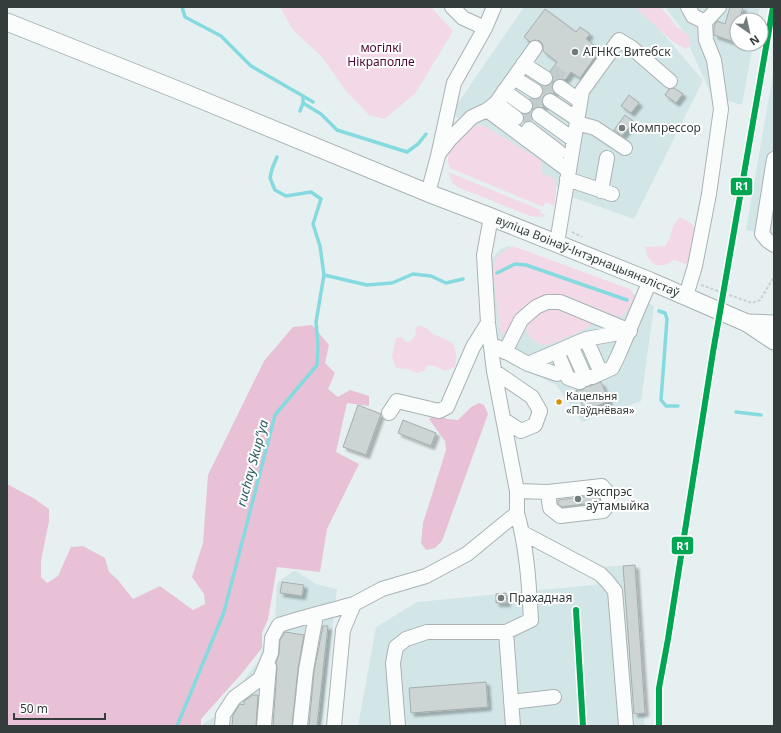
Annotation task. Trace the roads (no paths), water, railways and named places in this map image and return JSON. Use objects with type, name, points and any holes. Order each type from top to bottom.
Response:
[{"type":"main road","name":"вуліца Воінаў-Інтэрнацыяналістаў","points":[[7,22],[428,193],[491,217],[558,235],[650,280],[688,288],[747,323],[772,329]]},
{"type":"lane","points":[[452,7],[463,18],[485,28]]},
{"type":"lane","points":[[428,193],[438,156],[454,83],[485,28],[494,7]]},
{"type":"lane","points":[[688,7],[693,16],[705,22]]},
{"type":"lane","points":[[688,288],[695,266],[709,194],[721,110],[714,60],[706,40],[705,22],[719,7]]},
{"type":"lane","points":[[558,235],[575,134],[619,40],[632,48],[670,81]]},
{"type":"lane","points":[[438,156],[450,139],[512,80]]},
{"type":"lane","points":[[512,80],[533,95]]},
{"type":"lane","points":[[512,80],[533,95]]},
{"type":"lane","points":[[512,80],[533,95]]},
{"type":"lane","points":[[512,80],[575,134]]},
{"type":"lane","points":[[547,105],[575,134]]},
{"type":"lane","points":[[547,105],[575,134]]},
{"type":"lane","points":[[547,105],[575,134],[606,192],[606,158]]},
{"type":"lane","points":[[575,134],[595,128],[625,148]]},
{"type":"lane","points":[[774,159],[762,234],[774,245]]},
{"type":"lane","points":[[398,726],[393,663],[396,647],[406,639],[427,632],[506,632],[531,620],[523,534],[517,513],[517,491],[494,371],[488,323],[484,255],[491,217]]},
{"type":"lane","points":[[557,352],[568,378],[590,378],[612,368],[630,331],[650,280]]},
{"type":"lane","points":[[505,352],[521,320],[536,307],[547,302],[560,302],[630,331]]},
{"type":"lane","points":[[389,413],[397,401],[440,411],[447,407],[473,347],[488,323]]},
{"type":"lane","points":[[528,364],[586,339],[630,331]]},
{"type":"lane","points":[[586,339],[590,378]]},
{"type":"lane","points":[[491,344],[528,364],[557,374]]},
{"type":"lane","points":[[571,346],[590,378]]},
{"type":"lane","points":[[494,371],[532,397],[540,411],[535,425],[521,431],[504,420]]},
{"type":"lane","points":[[517,491],[548,492]]},
{"type":"lane","points":[[264,726],[272,638],[279,625],[354,604],[382,588],[426,576],[467,554],[517,513]]},
{"type":"lane","points":[[523,534],[600,574],[608,581],[614,591],[626,726]]},
{"type":"lane","points":[[334,726],[343,630],[354,604]]},
{"type":"lane","points":[[300,726],[306,670],[316,615]]},
{"type":"lane","points":[[506,632],[513,726]]},
{"type":"lane","points":[[222,726],[223,715],[234,698],[260,679],[271,653]]},
{"type":"lane","points":[[511,702],[554,697]]},
{"type":"waterway","name":"ruchay Skup’’ya","points":[[182,7],[185,17],[221,36],[251,66],[303,96],[303,103],[300,111]]},
{"type":"waterway","points":[[303,96],[313,102]]},
{"type":"waterway","points":[[303,103],[321,114],[337,130],[407,152],[418,144],[426,134]]},
{"type":"waterway","name":"ruchay Skup’’ya","points":[[177,726],[224,612],[275,415],[317,365],[318,345],[316,322],[324,275],[320,246],[313,224],[321,199],[311,192],[286,196],[275,190],[270,178],[277,157]]},
{"type":"waterway","points":[[497,273],[515,264],[526,265],[627,300]]},
{"type":"waterway","points":[[324,275],[367,285],[392,283],[413,274],[431,276],[446,283],[463,279]]},
{"type":"waterway","points":[[659,311],[665,313],[667,319],[661,400],[666,406],[678,406]]},
{"type":"waterway","points":[[736,412],[761,415]]},
{"type":"tunnel","points":[[551,71],[565,80]]},
{"type":"tunnel","points":[[541,84],[555,94]]},
{"type":"tunnel","points":[[530,98],[545,108]]},
{"type":"tunnel","points":[[521,112],[535,122]]},
{"type":"place","name":"АГНКС Витебск","points":[[575,52]]},
{"type":"place","name":"Компрессор","points":[[622,128]]},
{"type":"place","name":"Кацельня «Паўднёвая»","points":[[559,402]]},
{"type":"place","name":"Экспрэс аўтамыйка","points":[[578,499]]},
{"type":"place","name":"Прахадная","points":[[501,598]]},
{"type":"park label","name":"могілкі Нікраполле","points":[[381,55]]}]
